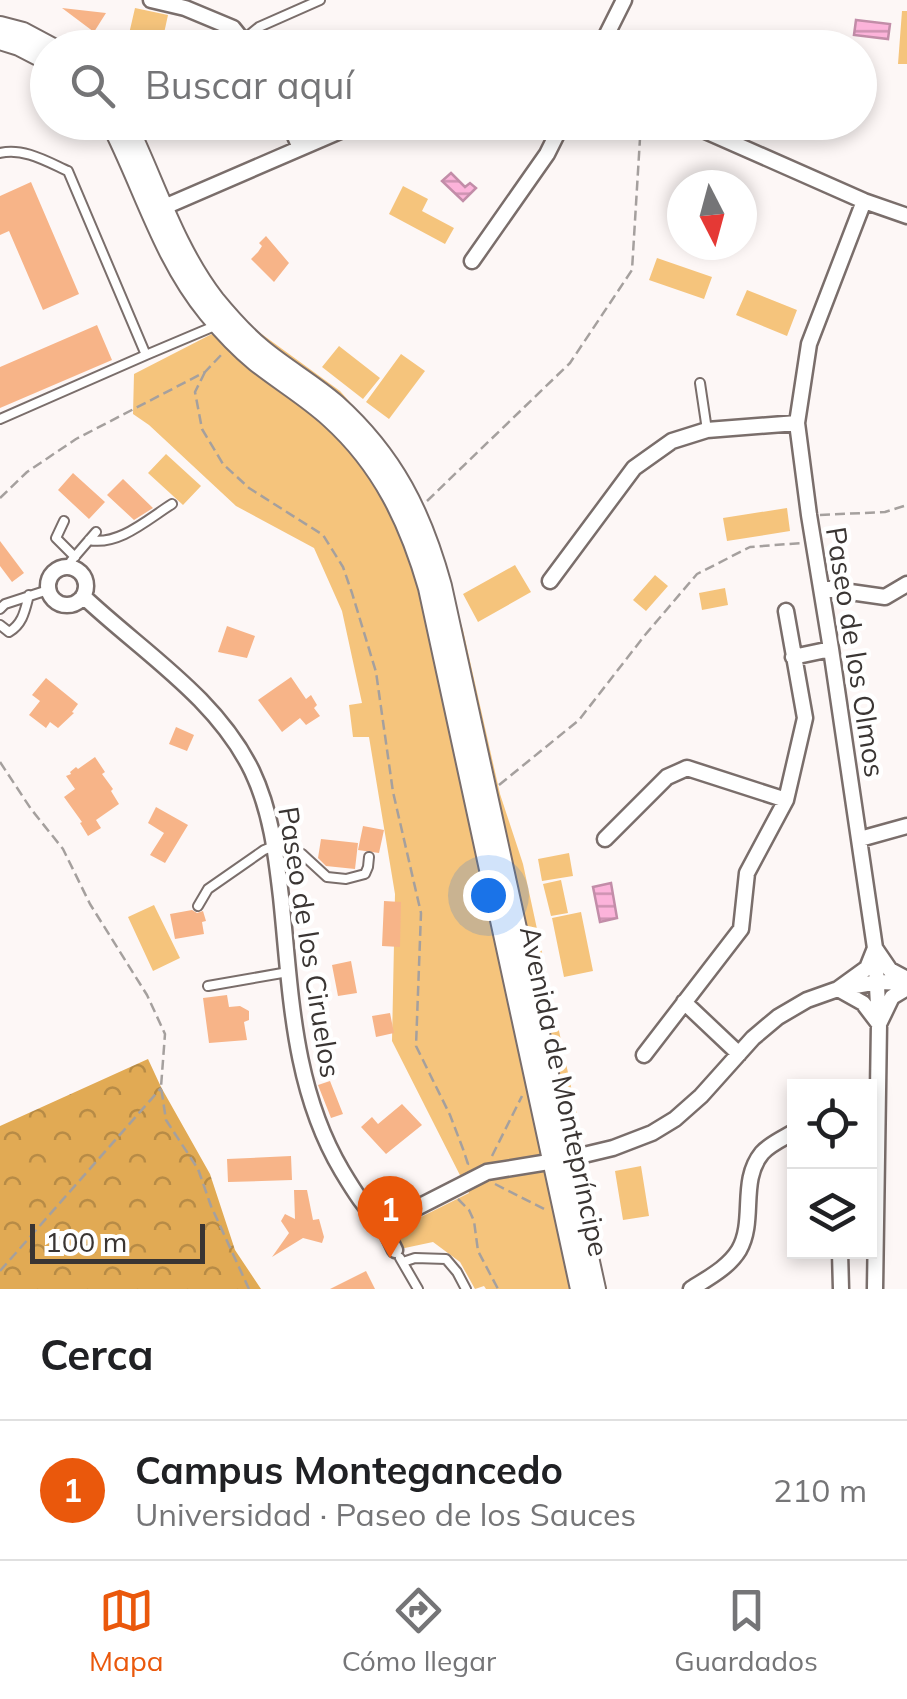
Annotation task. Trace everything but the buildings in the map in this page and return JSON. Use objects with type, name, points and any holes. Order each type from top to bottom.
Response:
[{"type":"street","points":[[151,0],[185,8],[234,30]]},
{"type":"street","points":[[609,30],[624,0]]},
{"type":"street","points":[[0,26],[30,36]]},
{"type":"street","points":[[0,40],[30,51]]},
{"type":"street","name":"Avenida de Montepríncipe","points":[[120,140],[157,210],[215,301],[262,349],[335,404],[364,432],[388,461],[429,540],[486,792],[560,1161],[566,1220],[580,1289]]},
{"type":"street","name":"Avenida de Montepríncipe","points":[[132,140],[183,278],[234,342],[353,440],[403,515],[428,588],[532,1066],[596,1289]]},
{"type":"street","points":[[297,140],[300,148]]},
{"type":"street","points":[[157,210],[319,140]]},
{"type":"street","points":[[472,262],[554,140]]},
{"type":"street","points":[[727,140],[907,216]]},
{"type":"street","name":"Paseo de los Olmos","points":[[864,201],[810,344],[797,423],[875,948],[879,1024],[875,1079]]},
{"type":"street","points":[[550,581],[634,468],[672,441],[708,430],[797,423]]},
{"type":"street","points":[[75,563],[86,584],[83,596],[74,604],[62,604],[52,598],[49,580],[56,570],[75,563]]},
{"type":"street","points":[[822,588],[884,597],[907,584]]},
{"type":"street","name":"Paseo de los Ciruelos","points":[[83,596],[194,694],[224,727],[251,771],[264,800],[274,848],[297,1046],[317,1121],[361,1202],[383,1225],[399,1256]]},
{"type":"street","points":[[644,1055],[741,929],[748,873],[786,800],[805,718],[786,611]]},
{"type":"street","points":[[793,657],[831,649]]},
{"type":"street","points":[[605,839],[666,777],[687,768],[786,800]]},
{"type":"street","points":[[860,839],[907,826]]},
{"type":"street","points":[[875,948],[890,970],[907,983]]},
{"type":"street","points":[[838,989],[867,968],[875,948]]},
{"type":"street","points":[[383,1225],[508,1167],[560,1161],[652,1133],[701,1096],[752,1038],[778,1017],[807,1000],[838,989],[878,982],[907,983]]},
{"type":"street","points":[[838,989],[863,1002],[879,1024],[892,998],[907,983]]},
{"type":"street","points":[[684,1002],[738,1054]]},
{"type":"street","points":[[691,1289],[720,1270],[738,1252],[746,1233],[751,1171],[764,1150],[787,1136]]},
{"type":"street","name":"Paseo de los Olmos","points":[[874,1169],[875,1289]]},
{"type":"street","points":[[840,1259],[840,1289]]},
{"type":"lane","points":[[257,30],[320,0]]},
{"type":"lane","points":[[0,153],[8,150],[38,157],[68,171],[146,355]]},
{"type":"lane","points":[[0,420],[218,324]]},
{"type":"lane","points":[[700,383],[708,430]]},
{"type":"lane","points":[[64,521],[56,538],[75,563],[93,536],[100,542],[114,540],[172,504]]},
{"type":"lane","points":[[0,609],[48,590]]},
{"type":"lane","points":[[0,625],[10,632],[17,628],[29,596]]},
{"type":"lane","points":[[198,906],[208,888],[264,850],[289,848],[302,854],[327,877],[346,879],[365,874],[369,857]]},
{"type":"lane","points":[[208,986],[288,972]]},
{"type":"lane","points":[[399,1256],[418,1289]]},
{"type":"lane","points":[[399,1256],[446,1259],[466,1289]]},
{"type":"path","points":[[416,510],[570,363],[632,270],[640,140]]},
{"type":"path","points":[[234,342],[205,372],[196,392],[202,429],[223,464],[249,488],[324,534],[344,567],[376,672],[394,792],[420,913],[416,1046],[476,1180],[566,1220]]},
{"type":"path","points":[[0,498],[27,472],[76,439],[205,372]]},
{"type":"path","points":[[808,515],[885,512],[907,505]]},
{"type":"path","points":[[486,792],[579,720],[697,574],[750,547],[813,542]]},
{"type":"path","points":[[0,762],[63,849],[90,904],[148,995],[165,1034],[161,1087],[166,1120],[198,1169],[249,1289]]},
{"type":"path","points":[[498,1289],[478,1252],[474,1221],[459,1201],[487,1168],[532,1066]]},
{"type":"path","points":[[0,1271],[161,1087]]},
{"type":"green space","points":[[148,1059],[210,1174],[235,1250],[261,1289],[0,1289],[0,1126]]},
{"type":"shaded area","points":[[135,8],[168,15],[165,30],[130,30]]},
{"type":"shaded area","points":[[902,11],[907,11],[907,64],[898,64]]},
{"type":"shaded area","points":[[856,20],[890,24],[888,39],[877,38],[877,30],[855,30]]},
{"type":"shaded area","points":[[451,173],[465,187],[470,183],[476,188],[463,201],[442,181]]},
{"type":"shaded area","points":[[403,186],[428,199],[422,211],[454,228],[445,244],[389,214]]},
{"type":"shaded area","points":[[657,258],[712,277],[704,299],[649,280]]},
{"type":"shaded area","points":[[747,290],[797,310],[787,336],[736,315]]},
{"type":"shaded area","points":[[241,319],[340,391],[379,435],[425,515],[463,630],[500,794],[523,864],[581,1133],[576,1165],[607,1289],[475,1289],[460,1262],[433,1242],[400,1249],[398,1238],[405,1225],[469,1193],[392,1041],[395,894],[369,737],[353,737],[349,705],[362,703],[342,611],[314,548],[236,506],[133,414],[134,374]]},
{"type":"shaded area","points":[[339,346],[380,378],[363,399],[322,367]]},
{"type":"shaded area","points":[[401,354],[425,371],[389,419],[366,402]]},
{"type":"shaded area","points":[[166,454],[201,486],[183,505],[148,473]]},
{"type":"shaded area","points":[[787,508],[790,531],[727,541],[723,518]]},
{"type":"shaded area","points":[[515,565],[531,592],[478,622],[463,594]]},
{"type":"shaded area","points":[[655,575],[668,586],[646,611],[633,600]]},
{"type":"shaded area","points":[[725,588],[728,605],[702,610],[699,593]]},
{"type":"shaded area","points":[[569,853],[573,876],[542,881],[538,859]]},
{"type":"shaded area","points":[[561,880],[568,913],[551,916],[543,884]]},
{"type":"shaded area","points":[[611,883],[617,918],[600,922],[593,887]]},
{"type":"shaded area","points":[[154,905],[180,958],[153,971],[128,917]]},
{"type":"shaded area","points":[[581,912],[593,971],[564,977],[552,918]]},
{"type":"shaded area","points":[[641,1166],[649,1216],[623,1220],[615,1171]]},
{"type":"place","name":"Campus Montegancedo","points":[[390,1258]]}]
